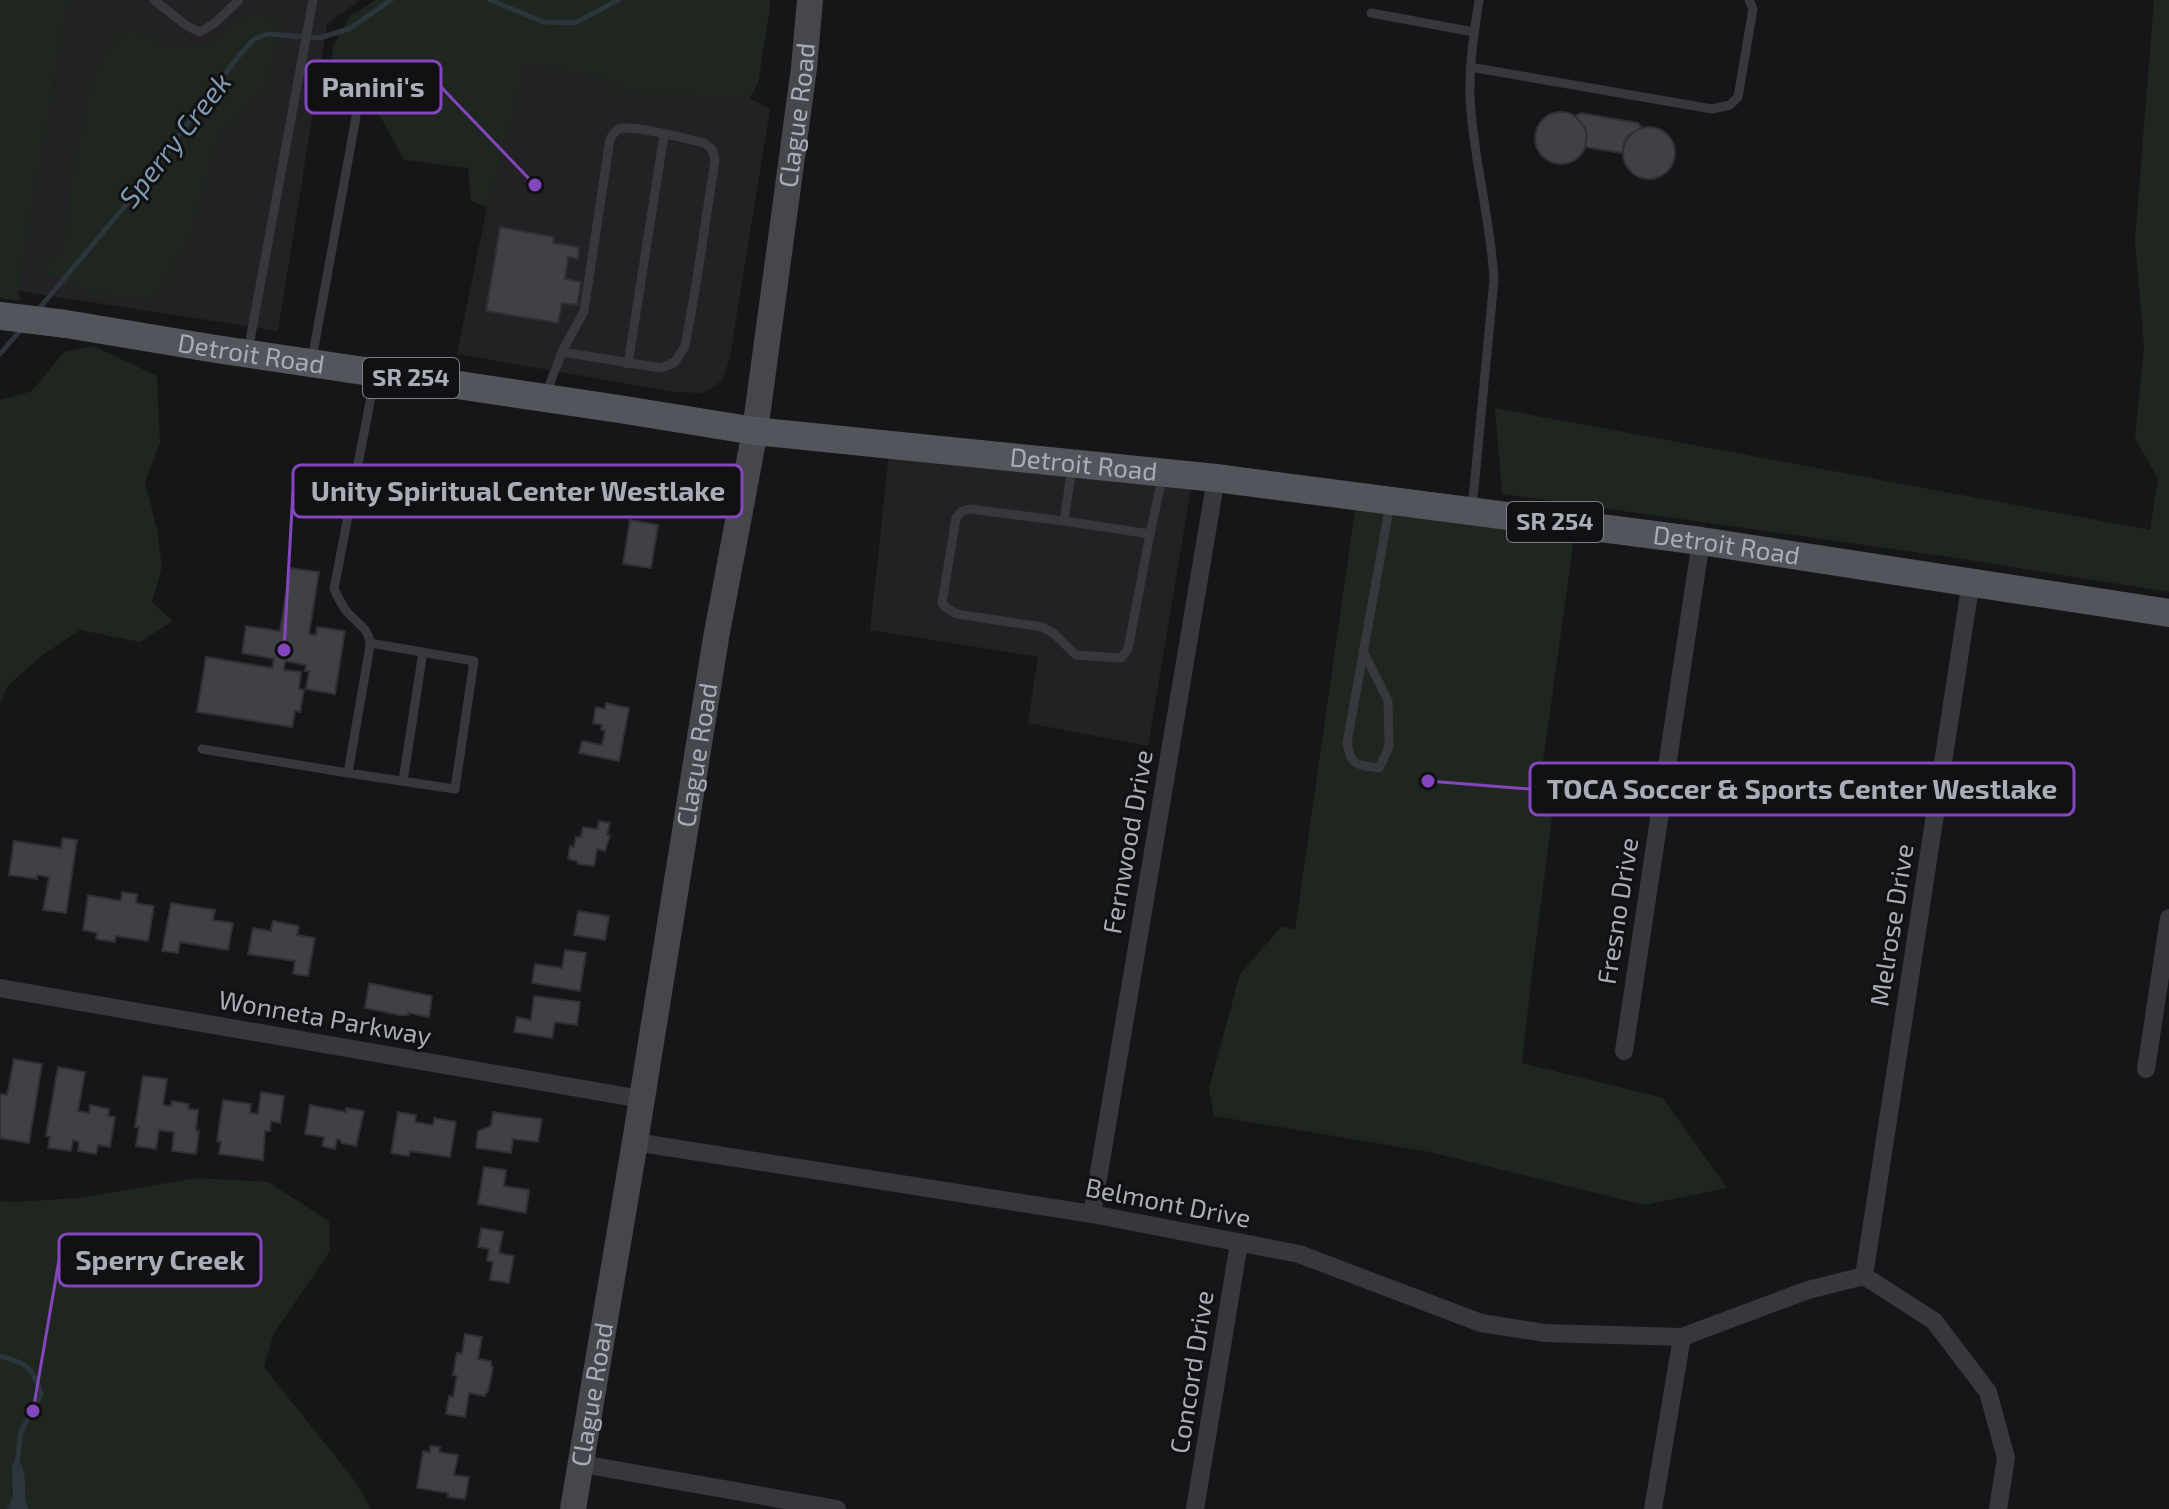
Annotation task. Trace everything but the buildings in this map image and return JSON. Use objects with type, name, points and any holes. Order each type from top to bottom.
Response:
[{"type":"main road","name":"Clague Road","points":[[573,1509],[716,638],[755,431],[804,68],[810,0]]},
{"type":"main road","name":"Detroit Road","points":[[2,316],[755,431],[1216,478],[1701,541],[2169,613]]},
{"type":"street","name":"Fernwood Drive","points":[[1092,1214],[1216,478]]},
{"type":"street","name":"Fresno Drive","points":[[1624,1051],[1701,541]]},
{"type":"street","name":"Melrose Drive","points":[[1864,1276],[1971,581]]},
{"type":"street","points":[[2146,1069],[2169,918]]},
{"type":"street","name":"Wonneta Parkway","points":[[0,988],[641,1099]]},
{"type":"street","name":"Belmont Drive","points":[[635,1142],[1092,1214],[1299,1254],[1481,1323],[1545,1333],[1682,1337]]},
{"type":"street","name":"Concord Drive","points":[[1195,1509],[1239,1243]]},
{"type":"street","points":[[1653,1509],[1682,1337],[1808,1290],[1864,1276],[1934,1321],[1988,1392],[2006,1458],[1998,1509]]},
{"type":"street","points":[[582,1464],[837,1509]]},
{"type":"lane","points":[[154,0],[187,26],[200,32],[215,23],[239,0]]},
{"type":"lane","points":[[248,353],[313,0]]},
{"type":"lane","points":[[1472,511],[1494,280],[1492,247],[1473,128],[1470,67],[1479,0]]},
{"type":"lane","points":[[1470,67],[1712,109],[1730,105],[1738,97],[1753,9],[1749,0]]},
{"type":"lane","points":[[1371,13],[1474,32]]},
{"type":"lane","points":[[312,363],[356,117]]},
{"type":"lane","points":[[544,399],[562,352],[584,311],[610,139],[620,129],[637,129],[704,143],[712,149],[715,160],[685,346],[675,362],[661,368],[562,352]]},
{"type":"lane","points":[[628,364],[664,135]]},
{"type":"lane","points":[[348,773],[370,636],[343,606],[334,589],[375,373]]},
{"type":"lane","points":[[1064,521],[1073,463]]},
{"type":"lane","points":[[1150,534],[970,509],[962,511],[956,518],[942,603],[957,614],[1042,627],[1076,655],[1121,658],[1128,649],[1164,473]]},
{"type":"lane","points":[[1363,651],[1388,701],[1389,747],[1379,768],[1357,765],[1349,757],[1347,743],[1363,651],[1391,501]]},
{"type":"lane","points":[[202,749],[455,789],[474,661],[370,643]]},
{"type":"lane","points":[[403,781],[423,652]]},
{"type":"shaded area","points":[[0,0],[69,0],[18,291],[21,301],[0,298]]},
{"type":"shaded area","points":[[69,0],[360,0],[327,24],[278,331],[18,291]]},
{"type":"shaded area","points":[[376,0],[770,0],[770,8],[758,83],[750,98],[625,93],[609,79],[523,64],[518,99],[487,207],[471,201],[468,168],[404,160],[380,116],[360,99],[330,86],[333,47],[350,16]]},
{"type":"shaded area","points":[[2154,0],[2169,0],[2169,592],[1943,556],[1502,494],[1495,408],[2150,530],[2158,479],[2135,438],[2144,346],[2135,240]]},
{"type":"shaded area","points":[[245,16],[280,18],[268,81],[218,135],[192,228],[154,301],[91,292],[40,271],[63,253],[69,192],[89,94],[106,50],[126,31],[141,33],[171,49],[215,42]]},
{"type":"shaded area","points":[[523,63],[609,79],[625,93],[750,98],[770,109],[730,357],[723,379],[711,389],[701,393],[675,392],[457,354],[487,207],[518,99]]},
{"type":"shaded area","points":[[94,346],[157,376],[160,442],[145,483],[157,530],[162,567],[152,602],[173,621],[140,642],[80,630],[44,654],[8,685],[0,703],[0,400],[32,391],[64,352]]},
{"type":"shaded area","points":[[890,445],[1193,475],[1148,746],[1028,723],[1038,657],[870,630]]},
{"type":"shaded area","points":[[1357,496],[1576,525],[1540,783],[1556,786],[1522,1063],[1663,1098],[1727,1188],[1645,1205],[1430,1152],[1214,1116],[1209,1088],[1240,974],[1282,926],[1295,930]]},
{"type":"shaded area","points":[[196,1178],[268,1182],[329,1221],[330,1251],[273,1335],[264,1367],[355,1481],[371,1509],[0,1509],[0,1201],[79,1198]]},
{"type":"shaded area","points":[[18,1457],[24,1471],[29,1509],[7,1509],[13,1497],[12,1465]]},
{"type":"waterway","name":"Sperry Creek","points":[[37,311],[135,194],[254,39],[268,34],[319,38],[349,29],[391,0]]},
{"type":"waterway","name":"Sperry Creek","points":[[490,0],[544,22],[575,23],[618,0]]},
{"type":"waterway","name":"Sperry Creek","points":[[0,354],[23,327]]},
{"type":"waterway","name":"Sperry Creek","points":[[0,1356],[27,1368],[41,1394],[21,1432],[17,1463]]},
{"type":"place","name":"Panini's","points":[[535,185]]},
{"type":"place","name":"Unity Spiritual Center Westlake","points":[[284,650]]},
{"type":"place","name":"TOCA Soccer & Sports Center Westlake","points":[[1428,781]]},
{"type":"place","name":"Sperry Creek","points":[[33,1411]]}]
